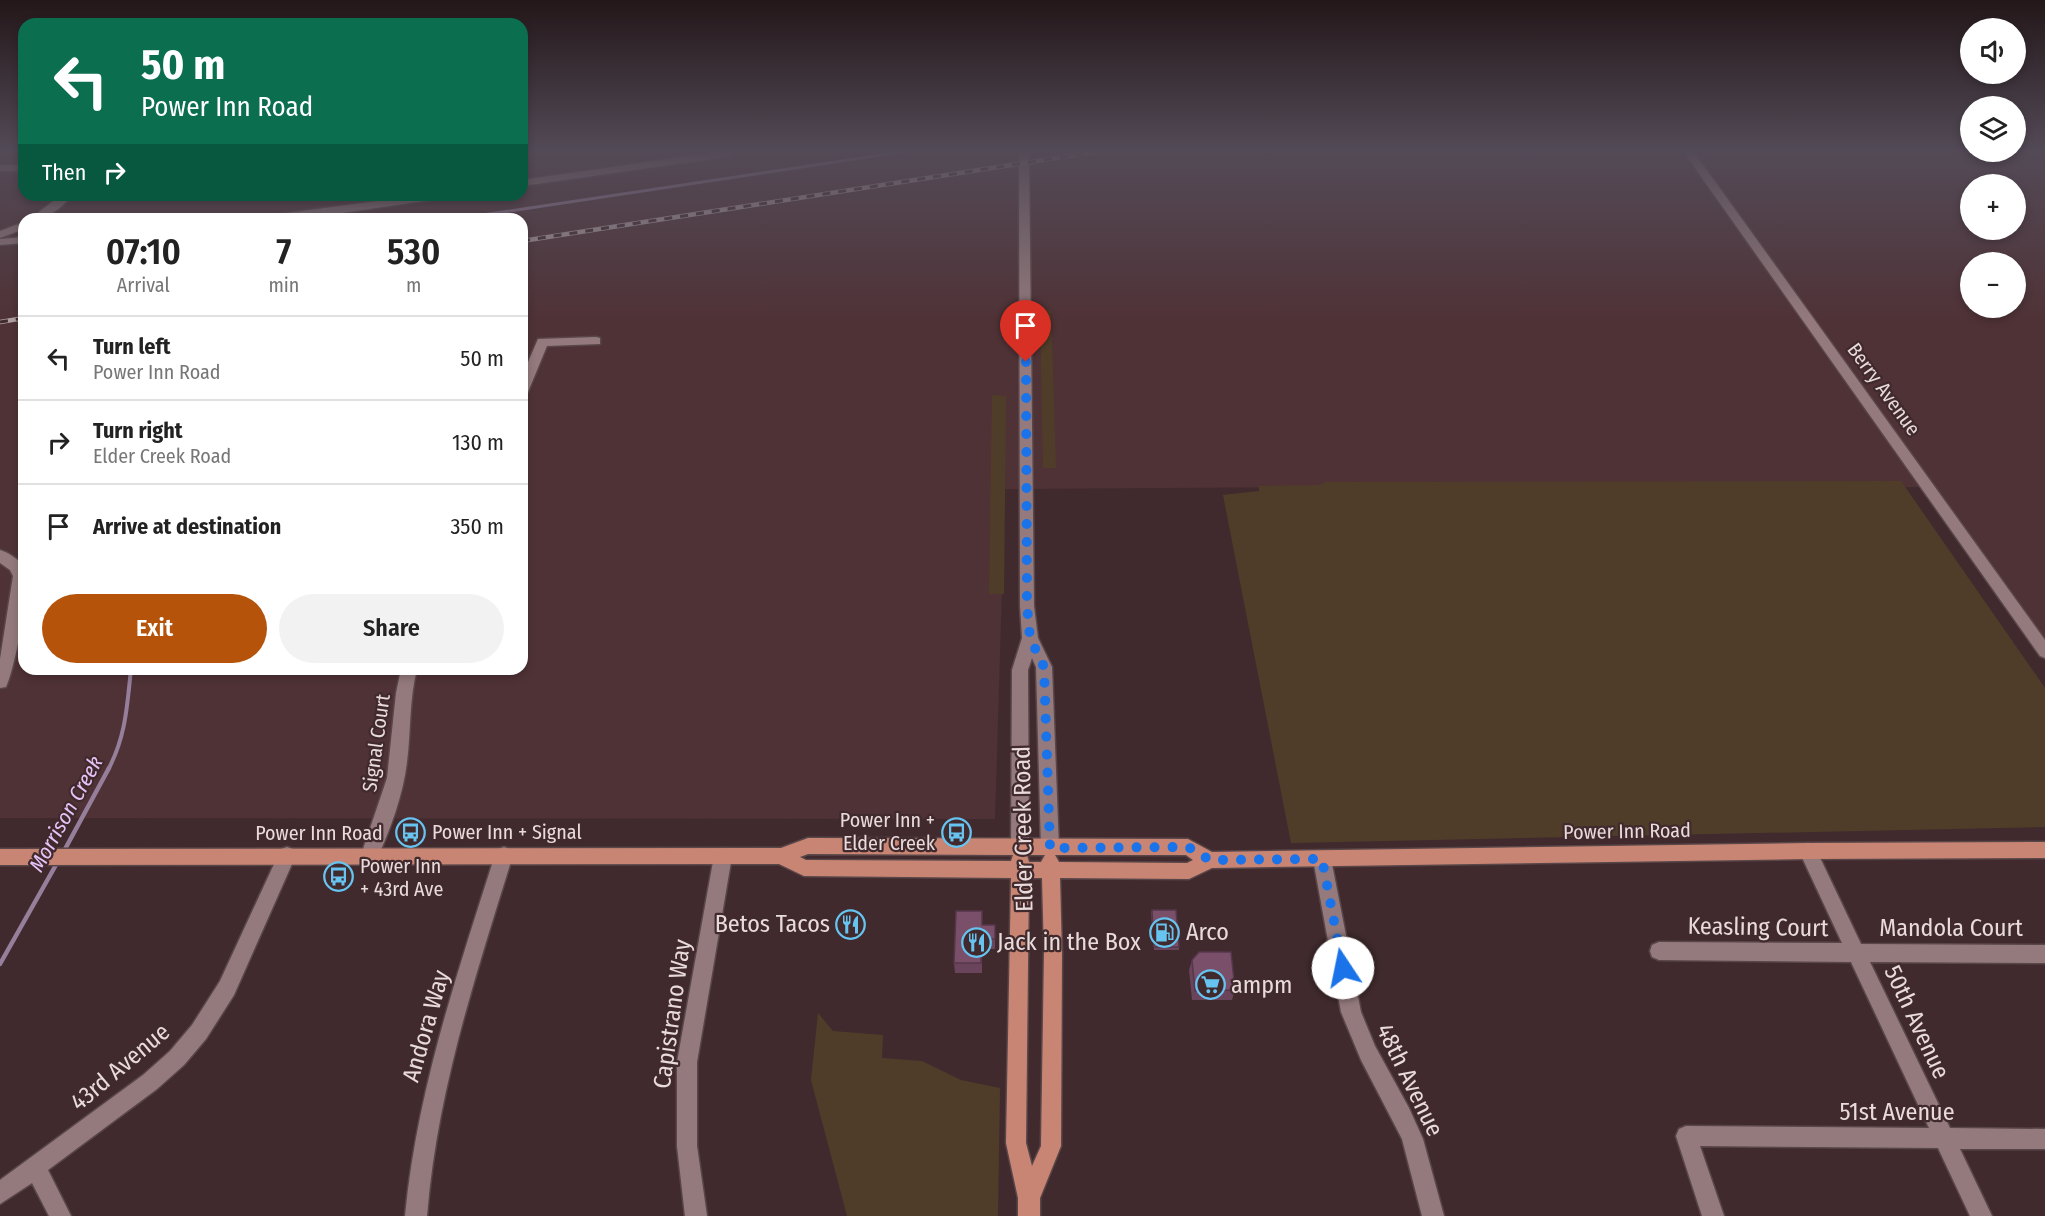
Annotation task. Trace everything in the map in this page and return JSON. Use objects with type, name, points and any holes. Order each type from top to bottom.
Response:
[{"type":"main road","name":"Power Inn Road","points":[[0,857],[781,856],[807,846],[1188,847],[1210,860]]},
{"type":"main road","name":"Elder Creek Road","points":[[1020,848],[1016,1143],[1029,1207]]},
{"type":"main road","name":"Elder Creek Road","points":[[1029,1207],[1051,1146],[1053,953],[1050,848]]},
{"type":"main road","name":"Power Inn Road","points":[[781,856],[804,868],[1189,872],[1210,860],[1808,851],[2045,850]]},
{"type":"street","points":[[322,213],[358,208]]},
{"type":"street","name":"Elder Creek Road","points":[[1024,208],[1027,606],[1030,638],[1044,667],[1050,848]]},
{"type":"street","name":"Berry Avenue","points":[[1729,208],[2045,652]]},
{"type":"street","points":[[0,235],[18,228]]},
{"type":"street","points":[[0,242],[18,240]]},
{"type":"street","points":[[528,377],[542,342],[596,341]]},
{"type":"street","points":[[0,555],[16,567],[18,572]]},
{"type":"street","points":[[0,682],[7,664],[18,590]]},
{"type":"street","name":"Elder Creek Road","points":[[1020,848],[1020,670],[1030,638]]},
{"type":"street","name":"Signal Court","points":[[370,855],[389,803],[398,767],[403,699],[408,675]]},
{"type":"street","name":"50th Avenue","points":[[1808,851],[1981,1216]]},
{"type":"street","name":"43rd Avenue","points":[[0,1193],[150,1082],[177,1058],[199,1032],[227,988],[287,855]]},
{"type":"street","name":"Andora Way","points":[[416,1216],[422,1151],[431,1101],[504,855]]},
{"type":"street","name":"Capistrano Way","points":[[696,1216],[687,1146],[687,1062],[723,856]]},
{"type":"street","name":"48th Avenue","points":[[1322,859],[1351,1012],[1358,1035],[1370,1062],[1402,1115],[1415,1146],[1433,1216]]},
{"type":"street","name":"Keasling Court","points":[[1659,951],[1856,954]]},
{"type":"street","name":"Mandola Court","points":[[1856,954],[2045,954]]},
{"type":"street","name":"51st Avenue","points":[[1713,1216],[1686,1136],[2045,1139]]},
{"type":"street","points":[[35,1167],[60,1216]]},
{"type":"shaded area","points":[[0,208],[1960,208],[1960,240],[2026,240],[2026,208],[2045,208],[2045,641],[1933,487],[1005,489],[995,819],[0,818]]},
{"type":"shaded area","points":[[1040,310],[1051,310],[1056,468],[1043,468]]},
{"type":"shaded area","points":[[992,395],[1006,396],[1004,594],[989,594]]},
{"type":"shaded area","points":[[1901,481],[2045,688],[2045,827],[1291,843],[1223,495],[1259,491],[1259,486],[1320,485],[1325,482]]},
{"type":"shaded area","points":[[818,1013],[833,1031],[883,1035],[882,1058],[922,1061],[961,1080],[1000,1088],[998,1216],[847,1216],[811,1080]]},
{"type":"building","name":"Arco","points":[[1152,910],[1176,910],[1179,947],[1154,947]]},
{"type":"building","name":"Jack in the Box","points":[[956,911],[982,911],[982,925],[995,925],[995,939],[981,939],[981,963],[954,963]]},
{"type":"building","name":"ampm","points":[[1199,952],[1231,952],[1235,990],[1195,991],[1192,960]]},
{"type":"waterway","name":"Morrison Creek","points":[[496,213],[531,208]]},
{"type":"waterway","name":"Morrison Creek","points":[[108,769],[122,733],[130,675]]},
{"type":"waterway","name":"Morrison Creek","points":[[64,851],[108,769]]},
{"type":"waterway","name":"Morrison Creek","points":[[0,964],[57,863]]},
{"type":"railway","points":[[528,240],[736,208]]},
{"type":"railway","points":[[0,322],[18,319]]},
{"type":"place","name":"Power Inn + Signal","points":[[411,832]]},
{"type":"place","name":"Power Inn + Elder Creek","points":[[956,832]]},
{"type":"place","name":"Power Inn + 43rd Ave","points":[[339,877]]},
{"type":"place","name":"Betos Tacos","points":[[851,924]]},
{"type":"place","name":"Arco","points":[[1165,932]]},
{"type":"place","name":"Jack in the Box","points":[[976,942]]},
{"type":"place","name":"ampm","points":[[1210,985]]},
{"type":"route","points":[[1026,362],[1027,606],[1030,638],[1044,667],[1050,848],[1188,847],[1210,860],[1322,859],[1343,968]]}]
